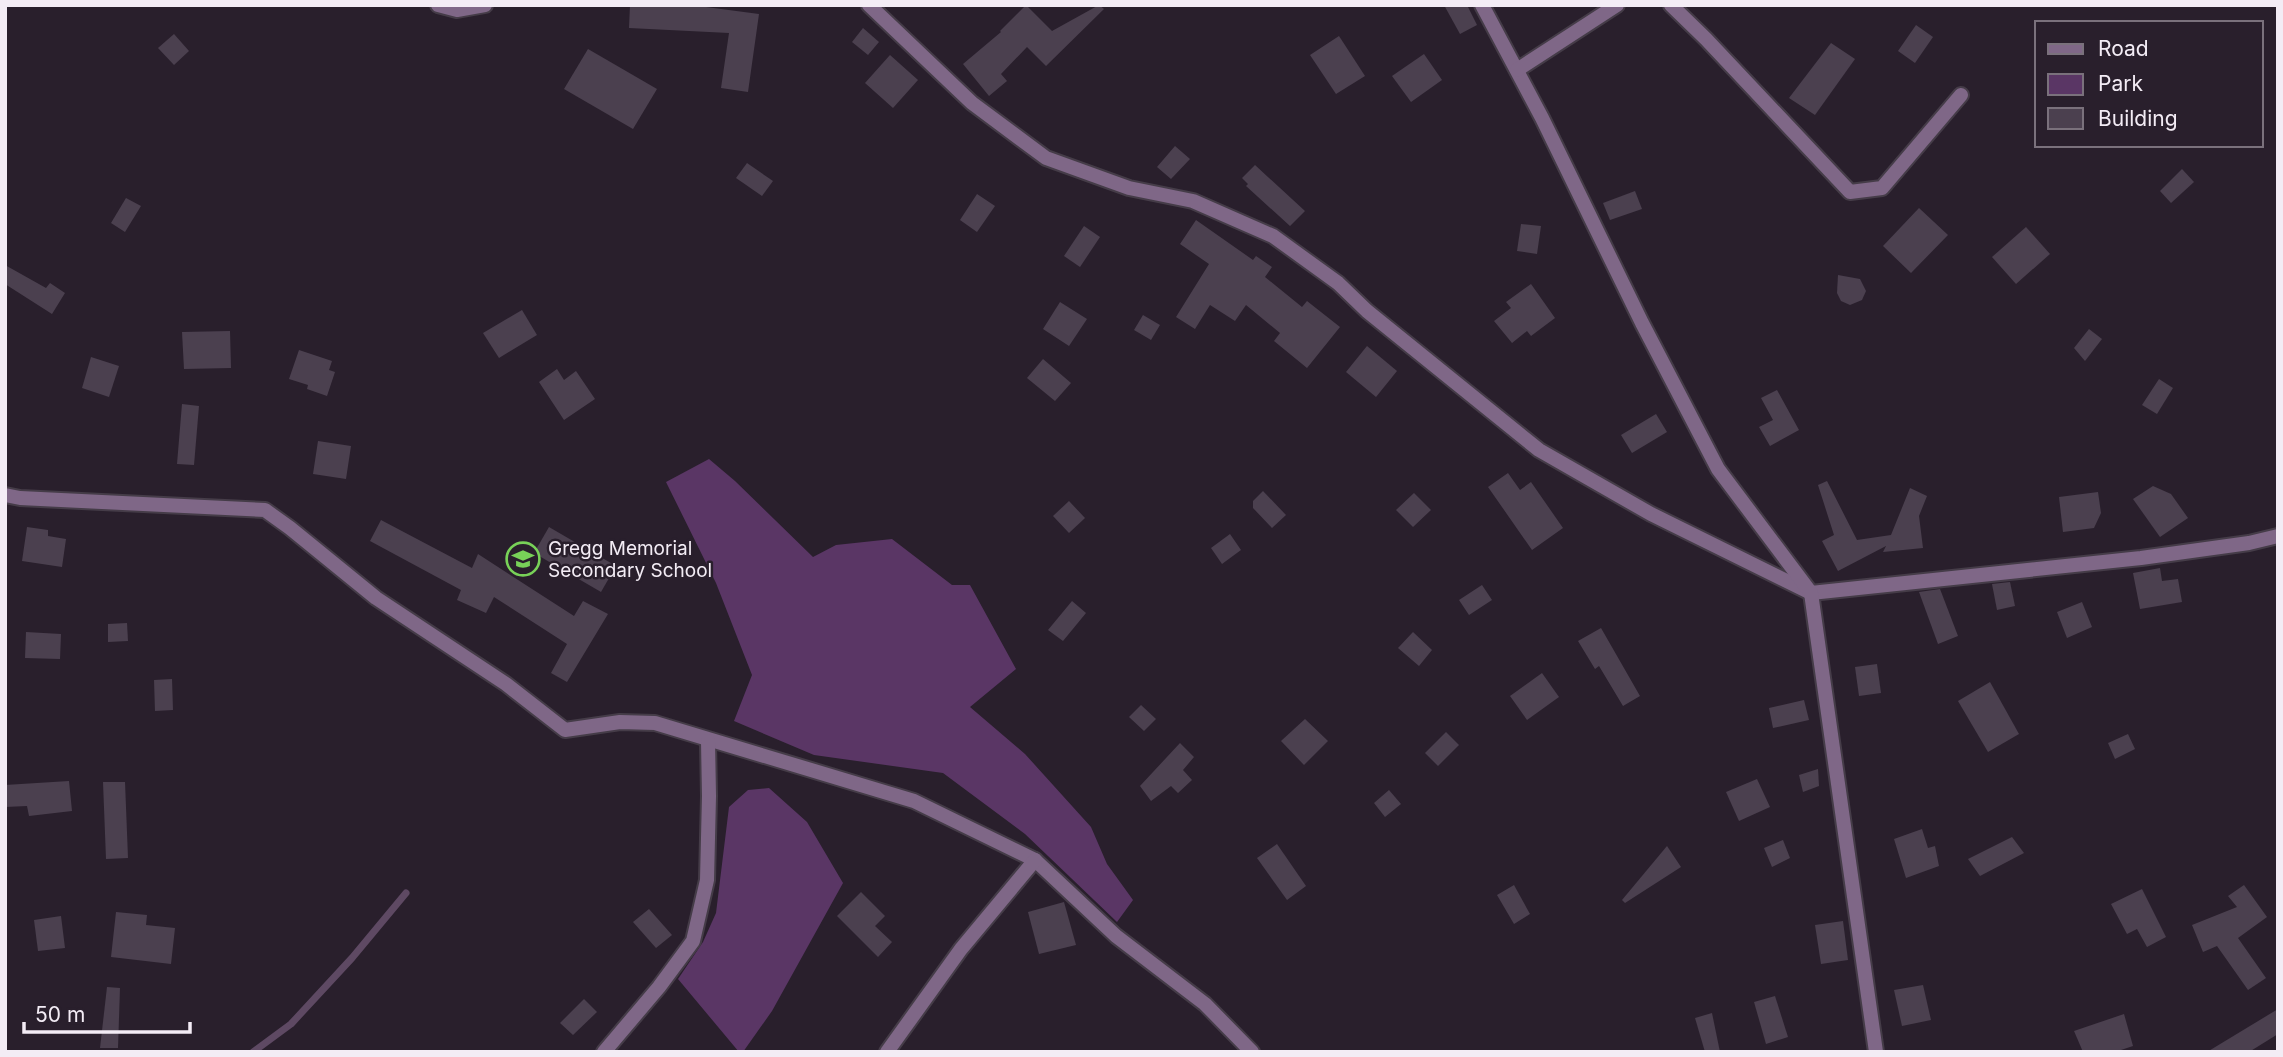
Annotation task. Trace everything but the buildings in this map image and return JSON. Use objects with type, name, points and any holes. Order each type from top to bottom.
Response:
[{"type":"street","points":[[438,5],[457,10],[485,5]]},
{"type":"street","points":[[869,5],[972,103],[1046,158],[1129,188],[1193,201],[1273,236],[1338,283],[1367,311],[1539,450],[1651,514],[1811,593],[2141,558],[2249,543],[2278,536]]},
{"type":"street","points":[[1482,5],[1718,469],[1811,593],[1876,1052]]},
{"type":"street","points":[[1517,70],[1617,5]]},
{"type":"street","points":[[1671,5],[1850,192],[1882,188],[1961,95]]},
{"type":"street","points":[[5,495],[265,510],[290,527],[376,598],[506,684],[565,730],[620,722],[654,723],[914,801],[1035,860],[1116,936],[1205,1004],[1252,1052]]},
{"type":"street","points":[[604,1052],[659,987],[693,941],[707,880],[708,741]]},
{"type":"street","points":[[887,1052],[961,949],[1035,860]]},
{"type":"green space","points":[[709,459],[813,557],[836,545],[892,539],[952,585],[970,585],[1016,669],[970,707],[1025,754],[1091,827],[1107,864],[1133,900],[1117,922],[1025,834],[943,773],[814,755],[734,721],[752,675],[716,583],[666,482]]},
{"type":"green space","points":[[769,788],[807,822],[843,883],[772,1011],[743,1052],[739,1052],[678,979],[703,942],[716,913],[729,807],[748,790]]},
{"type":"waterway","points":[[253,1052],[291,1024],[352,958],[406,893]]},
{"type":"place","name":"Gregg Memorial Secondary School","points":[[523,559]]}]
